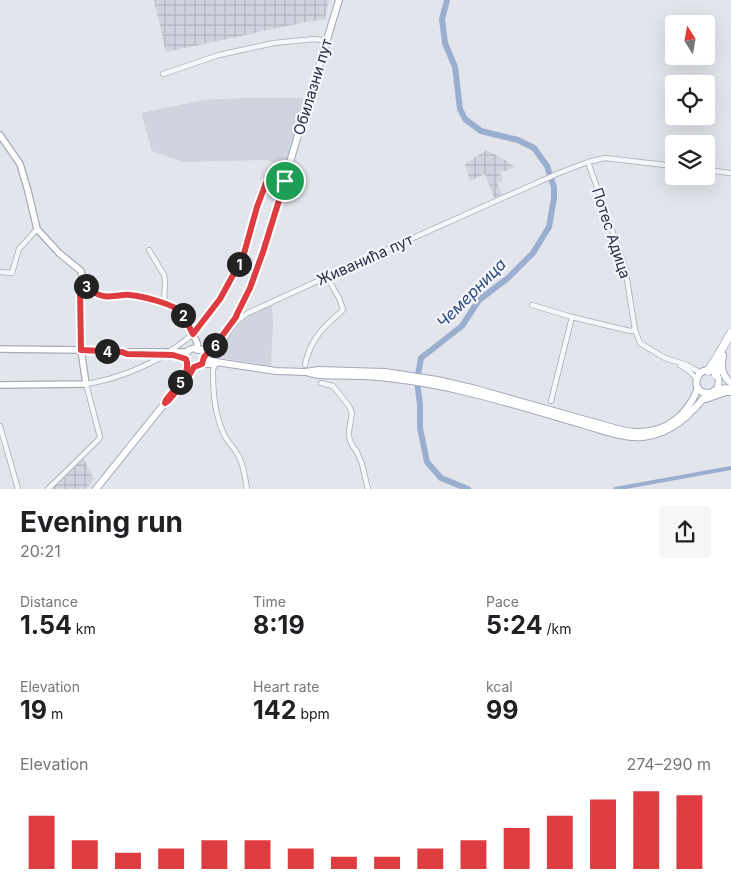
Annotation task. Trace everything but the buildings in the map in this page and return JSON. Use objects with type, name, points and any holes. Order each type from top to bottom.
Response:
[{"type":"highway","points":[[702,374],[716,359],[731,333]]},
{"type":"highway","points":[[717,382],[718,362],[731,339]]},
{"type":"main road","name":"Обилазни пут","points":[[237,317],[256,274],[339,0]]},
{"type":"main road","points":[[96,489],[176,392],[194,367],[203,360],[237,317]]},
{"type":"main road","points":[[165,403],[185,374],[192,354],[211,344],[237,317]]},
{"type":"main road","points":[[213,347],[212,354],[216,360],[276,371],[305,368],[438,382],[472,388],[614,428],[637,432],[656,430],[677,419],[694,400],[698,388],[696,384],[702,374],[712,372],[717,382],[731,388]]},
{"type":"main road","points":[[723,352],[723,374],[731,383]]},
{"type":"main road","points":[[192,354],[203,354],[203,360]]},
{"type":"main road","points":[[192,354],[194,367]]},
{"type":"main road","points":[[203,360],[212,364],[216,360]]},
{"type":"main road","points":[[438,382],[612,433],[637,437],[654,435],[669,429],[690,414],[708,393]]},
{"type":"main road","points":[[698,388],[702,392],[713,392],[717,382]]},
{"type":"main road","points":[[702,400],[731,392]]},
{"type":"street","points":[[163,74],[219,55],[274,43],[315,39],[327,41]]},
{"type":"street","points":[[0,136],[20,164],[37,228],[59,253],[81,271],[86,287],[106,296],[130,295],[164,303],[176,308],[181,312],[197,343],[192,354],[127,354],[122,352],[81,350],[0,349]]},
{"type":"street","points":[[588,162],[607,158],[665,165]]},
{"type":"street","name":"Живанића пут","points":[[247,489],[242,463],[223,433],[216,411],[213,374],[216,360],[237,317],[559,173],[588,162]]},
{"type":"street","name":"Потес Адица","points":[[588,162],[625,267],[635,330]]},
{"type":"street","points":[[715,171],[731,173]]},
{"type":"street","points":[[167,354],[193,334],[220,299],[243,257],[266,183],[285,181]]},
{"type":"street","points":[[0,272],[12,273],[19,248],[37,228]]},
{"type":"street","points":[[149,250],[164,275],[164,303]]},
{"type":"street","points":[[305,368],[311,346],[321,330],[343,308],[327,277]]},
{"type":"street","points":[[48,489],[100,437],[86,384],[81,350],[80,288],[83,279]]},
{"type":"street","points":[[532,304],[630,331],[635,330],[640,343],[674,362],[687,364],[702,374]]},
{"type":"street","points":[[551,401],[572,316]]},
{"type":"street","points":[[0,386],[86,384],[111,379],[158,359]]},
{"type":"street","points":[[321,383],[333,386],[349,406],[352,413],[350,437],[362,464],[368,489]]},
{"type":"street","points":[[0,426],[18,489]]},
{"type":"shaded area","points":[[154,0],[329,0],[325,19],[166,52]]},
{"type":"shaded area","points":[[305,98],[286,167],[267,160],[183,162],[152,151],[141,113],[204,100]]},
{"type":"shaded area","points":[[486,150],[515,167],[500,173],[503,181],[497,183],[502,194],[494,198],[485,174],[470,181],[465,164]]},
{"type":"shaded area","points":[[272,303],[271,366],[216,357],[236,323]]},
{"type":"shaded area","points":[[82,456],[94,479],[86,489],[49,489]]},
{"type":"waterway","name":"Чемерница","points":[[447,0],[442,19],[445,43],[455,67],[460,109],[465,119],[481,131],[518,140],[534,148],[547,166],[554,187],[549,227],[533,253],[508,278],[479,300],[462,326],[421,358],[417,381],[420,428],[427,462],[441,478],[468,489]]},
{"type":"waterway","points":[[615,489],[731,468]]},
{"type":"route","points":[[285,181],[256,274],[236,317],[204,357],[202,364],[194,367],[187,379],[168,401],[165,403],[186,373],[188,363],[186,359],[173,355],[81,350],[80,288],[83,279],[86,287],[98,294],[114,296],[125,294],[164,303],[176,308],[181,312],[193,334],[220,299],[243,257],[266,183],[285,181]]}]
